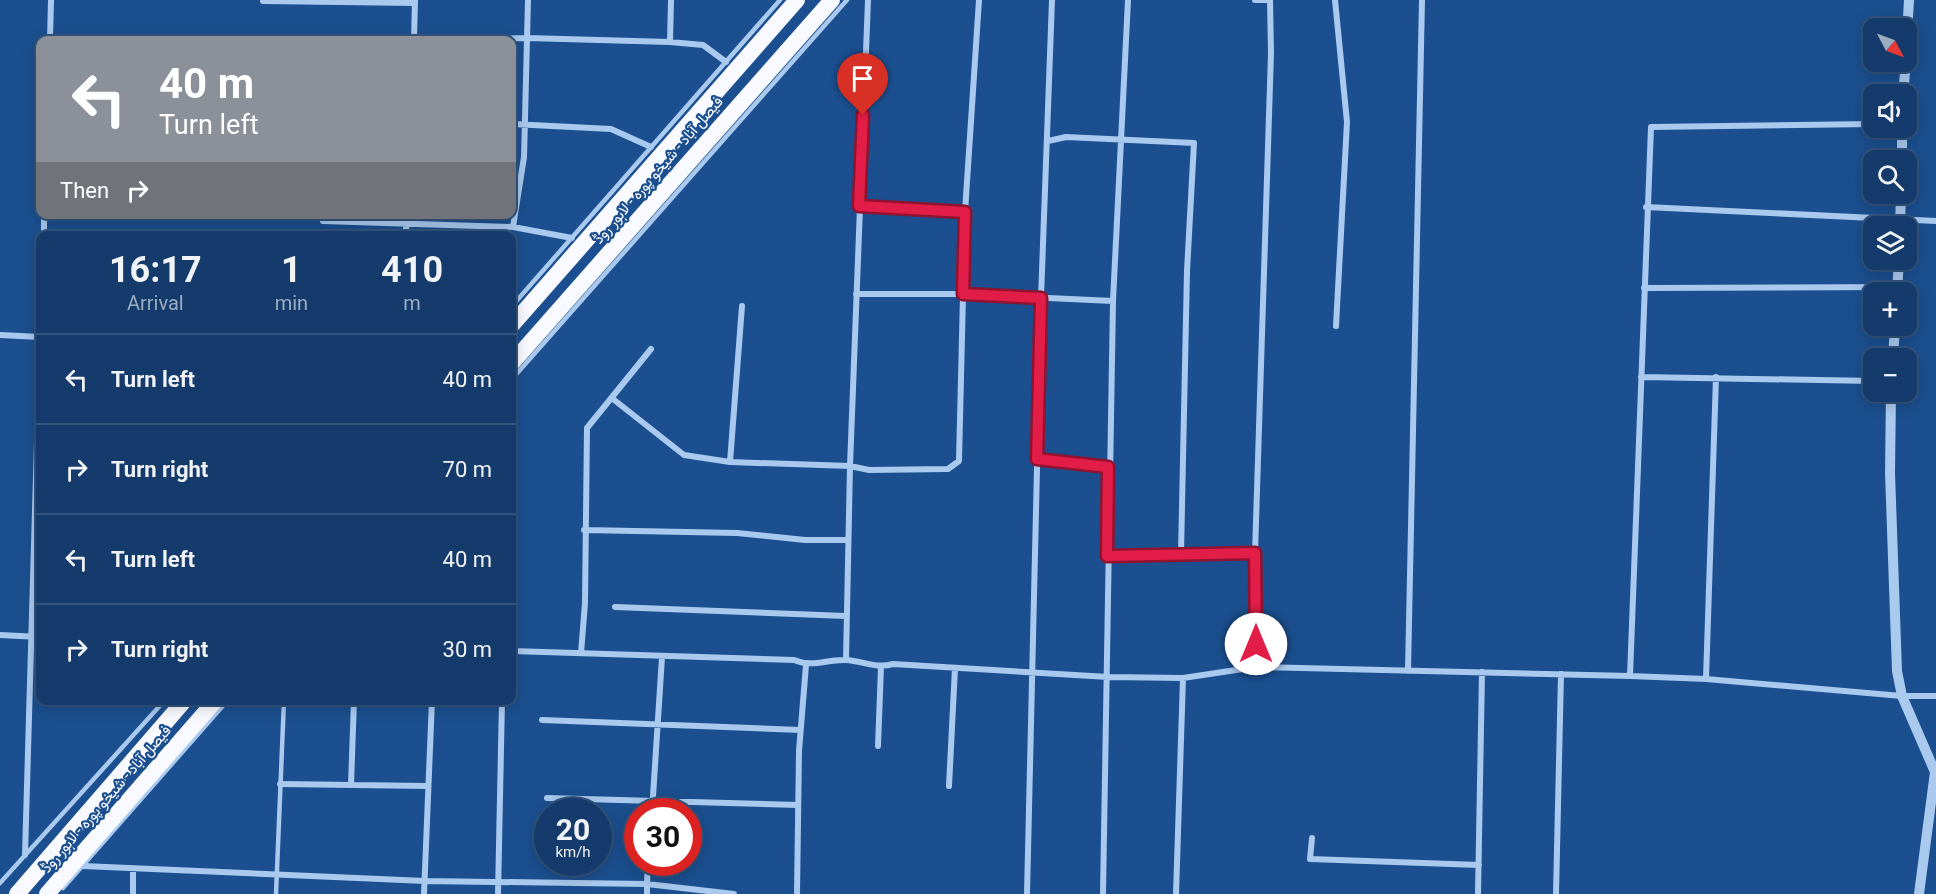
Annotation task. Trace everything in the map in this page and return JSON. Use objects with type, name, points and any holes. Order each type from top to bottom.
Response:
[{"type":"highway","name":"فیصل آباد - شیخو پورہ - لاہور روڈ","points":[[516,320],[797,0]]},
{"type":"highway","name":"فیصل آباد - شیخو پورہ - لاہور روڈ","points":[[516,358],[832,0]]},
{"type":"highway","name":"فیصل آباد - شیخو پورہ - لاہور روڈ","points":[[17,894],[181,705]]},
{"type":"highway","name":"فیصل آباد - شیخو پورہ - لاہور روڈ","points":[[46,894],[212,705]]},
{"type":"street","points":[[50,36],[51,0]]},
{"type":"street","points":[[516,207],[524,157],[528,0]]},
{"type":"street","points":[[670,42],[671,0]]},
{"type":"street","points":[[846,660],[850,466],[868,0]]},
{"type":"street","points":[[613,399],[684,455],[730,462],[850,466],[869,470],[948,469],[959,461],[965,212],[979,0]]},
{"type":"street","points":[[1027,894],[1041,298],[1052,0]]},
{"type":"street","points":[[1103,894],[1108,677],[1108,467],[1113,301],[1128,0]]},
{"type":"street","points":[[1255,0],[1270,0],[1271,53],[1255,553],[1256,667]]},
{"type":"street","points":[[1335,0],[1347,122],[1336,326]]},
{"type":"street","points":[[1408,671],[1422,0]]},
{"type":"street","points":[[1908,18],[1909,0]]},
{"type":"street","points":[[263,1],[415,2],[414,36]]},
{"type":"street","points":[[516,38],[670,42],[703,45],[726,62]]},
{"type":"street","points":[[516,124],[611,129],[651,147]]},
{"type":"street","points":[[1630,676],[1646,207],[1651,127],[1863,124]]},
{"type":"street","points":[[1048,141],[1066,137],[1194,143],[1187,271],[1181,554]]},
{"type":"street","points":[[859,206],[965,212]]},
{"type":"street","points":[[1646,207],[1863,221]]},
{"type":"street","points":[[406,231],[408,219]]},
{"type":"street","points":[[513,226],[514,219]]},
{"type":"street","points":[[1917,222],[1936,220]]},
{"type":"street","points":[[323,221],[513,226],[572,238]]},
{"type":"street","points":[[1644,288],[1863,290]]},
{"type":"street","points":[[856,294],[963,294],[1113,301]]},
{"type":"street","points":[[730,462],[742,306]]},
{"type":"street","points":[[0,335],[36,338]]},
{"type":"street","points":[[581,653],[585,603],[587,428],[613,399],[616,390],[651,349]]},
{"type":"street","points":[[1641,378],[1716,377],[1863,381]]},
{"type":"street","points":[[1706,679],[1716,377]]},
{"type":"street","points":[[1891,402],[1891,554],[1896,671],[1902,696],[1935,772],[1932,822],[1920,894]]},
{"type":"street","points":[[1037,459],[1108,467]]},
{"type":"street","points":[[25,855],[36,488]]},
{"type":"street","points":[[585,530],[737,533],[805,540],[848,540]]},
{"type":"street","points":[[1107,556],[1255,553]]},
{"type":"street","points":[[615,607],[846,616]]},
{"type":"street","points":[[0,635],[36,638]]},
{"type":"street","points":[[516,651],[794,660],[806,665],[846,660],[881,667],[893,664],[1108,677],[1183,678],[1256,667],[1630,676],[1706,679],[1902,696],[1936,696]]},
{"type":"street","points":[[653,798],[662,657]]},
{"type":"street","points":[[797,894],[800,730],[806,665]]},
{"type":"street","points":[[878,746],[881,667]]},
{"type":"street","points":[[949,786],[956,668]]},
{"type":"street","points":[[1478,894],[1482,672]]},
{"type":"street","points":[[1556,894],[1561,674]]},
{"type":"street","points":[[1176,894],[1183,678]]},
{"type":"street","points":[[351,785],[354,705]]},
{"type":"street","points":[[424,894],[432,705]]},
{"type":"street","points":[[498,894],[502,705]]},
{"type":"street","points":[[542,720],[800,730]]},
{"type":"street","points":[[280,784],[428,786]]},
{"type":"street","points":[[702,802],[798,805]]},
{"type":"street","points":[[1312,838],[1310,859],[1479,866]]},
{"type":"street","points":[[82,866],[425,881],[647,884],[734,894]]},
{"type":"street","points":[[133,870],[133,894]]},
{"type":"street","points":[[647,876],[647,894]]},
{"type":"lane","points":[[516,301],[780,0]]},
{"type":"lane","points":[[516,374],[847,0]]},
{"type":"lane","points":[[0,883],[160,705]]},
{"type":"lane","points":[[58,894],[224,705]]},
{"type":"lane","points":[[276,894],[284,705]]},
{"type":"route","points":[[863,115],[859,206],[965,212],[963,294],[1041,298],[1037,459],[1108,467],[1107,556],[1255,553],[1256,644]]}]
